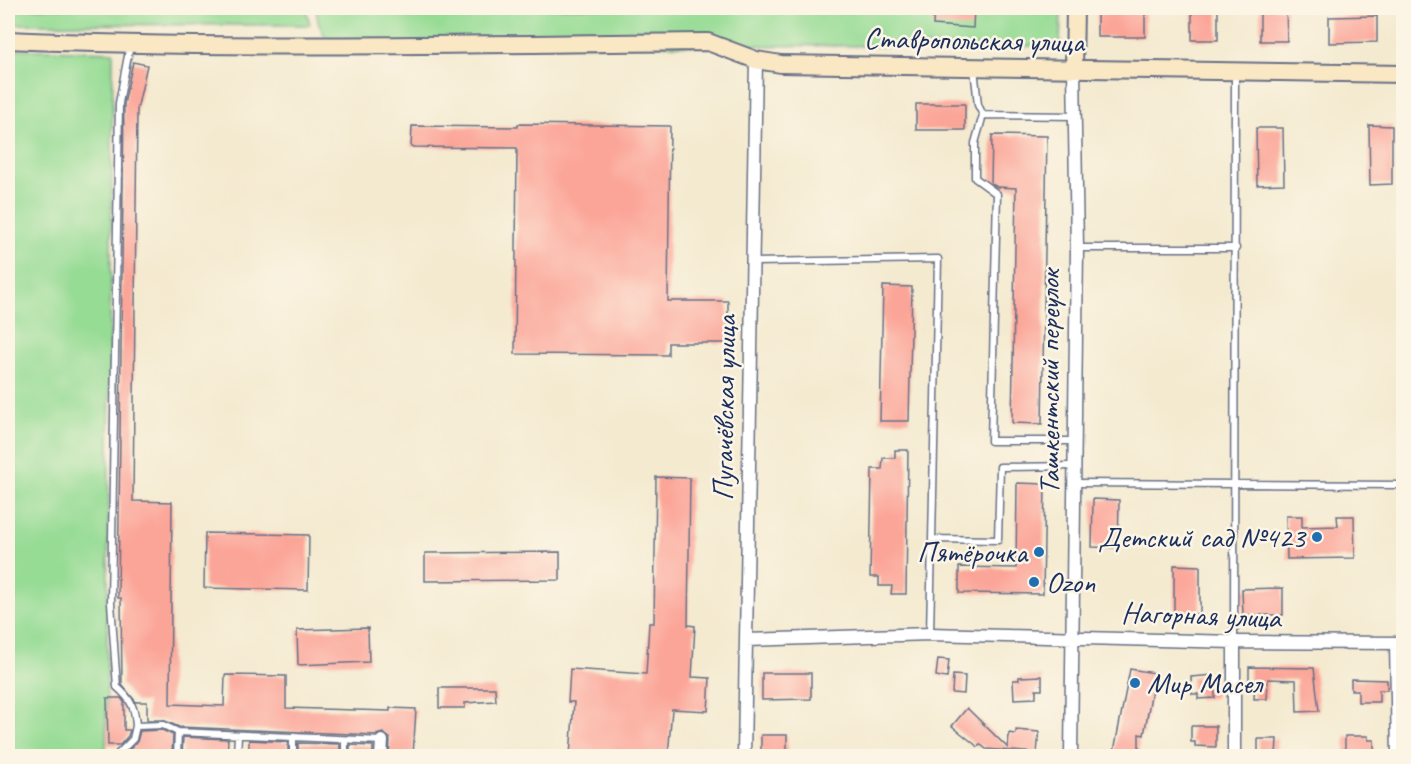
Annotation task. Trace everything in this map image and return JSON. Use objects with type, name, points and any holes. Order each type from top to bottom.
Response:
[{"type":"street","name":"Ташкентский переулок","points":[[1071,756],[1077,248],[1075,8]]},
{"type":"street","name":"Ставропольская улица","points":[[8,40],[130,45],[708,42],[756,60],[781,64],[1404,74]]},
{"type":"street","name":"Пугачёвская улица","points":[[744,756],[756,60]]},
{"type":"street","name":"Нагорная улица","points":[[746,640],[930,634],[1234,642],[1400,643]]},
{"type":"street","points":[[1234,642],[1234,756]]},
{"type":"street","points":[[1398,756],[1400,643]]},
{"type":"street","points":[[381,756],[382,741]]},
{"type":"lane","points":[[116,756],[134,739],[136,726],[135,709],[128,696],[117,687],[111,603],[119,94],[130,45]]},
{"type":"lane","points":[[974,67],[978,105],[982,115],[975,143],[975,178],[997,194],[991,441],[1075,441]]},
{"type":"lane","points":[[1234,642],[1235,72]]},
{"type":"lane","points":[[982,115],[1076,116]]},
{"type":"lane","points":[[1077,248],[1236,248]]},
{"type":"lane","points":[[752,262],[938,259],[930,634]]},
{"type":"lane","points":[[933,539],[998,540],[1000,467],[1075,466]]},
{"type":"lane","points":[[1075,483],[1404,485]]},
{"type":"lane","points":[[136,726],[163,725],[178,732],[382,741]]},
{"type":"lane","points":[[177,756],[178,732]]},
{"type":"lane","points":[[237,756],[238,735]]},
{"type":"lane","points":[[293,737],[293,756]]},
{"type":"lane","points":[[345,740],[345,756]]},
{"type":"green space","points":[[8,8],[306,8],[310,25],[8,24]]},
{"type":"green space","points":[[316,8],[1061,8],[1060,46],[547,45],[333,53],[318,22]]},
{"type":"green space","points":[[8,49],[113,52],[106,756],[8,756]]},
{"type":"building","points":[[934,8],[974,8],[973,28],[933,25]]},
{"type":"building","points":[[1192,8],[1218,8],[1218,40],[1192,40]]},
{"type":"building","points":[[1260,8],[1286,8],[1287,41],[1260,41]]},
{"type":"building","points":[[1097,13],[1145,13],[1145,37],[1097,37]]},
{"type":"building","points":[[1377,16],[1377,42],[1329,43],[1329,17]]},
{"type":"building","points":[[133,62],[147,65],[137,110],[133,501],[172,502],[170,704],[224,706],[225,675],[286,676],[286,708],[390,711],[390,708],[416,709],[413,756],[389,756],[390,738],[383,733],[376,735],[179,727],[163,720],[147,720],[147,702],[136,702],[122,685],[121,598],[118,598],[124,104]]},
{"type":"building","points":[[916,104],[965,104],[965,130],[916,130]]},
{"type":"building","points":[[518,124],[670,126],[668,301],[728,301],[728,343],[668,343],[668,355],[515,354],[517,148],[411,147],[412,126],[518,127]]},
{"type":"building","points":[[1369,125],[1392,126],[1392,184],[1370,185]]},
{"type":"building","points":[[1256,128],[1283,128],[1284,184],[1257,185]]},
{"type":"building","points":[[992,135],[1047,136],[1042,424],[1012,423],[1016,188],[997,187],[991,183]]},
{"type":"building","points":[[883,286],[912,287],[909,421],[880,421]]},
{"type":"building","points":[[895,450],[908,450],[906,594],[891,594],[892,586],[879,586],[879,577],[870,577],[872,469],[882,469],[883,458],[895,458]]},
{"type":"building","points":[[656,477],[690,478],[688,625],[695,626],[692,677],[710,678],[708,711],[672,709],[668,756],[570,756],[574,702],[568,702],[570,669],[646,674],[649,623],[654,623]]},
{"type":"building","points":[[1017,483],[1045,484],[1043,594],[959,593],[959,567],[1016,568]]},
{"type":"building","points":[[1093,499],[1119,500],[1118,548],[1092,547]]},
{"type":"building","points":[[1286,516],[1302,516],[1302,527],[1338,526],[1337,516],[1354,516],[1355,558],[1287,559]]},
{"type":"building","points":[[205,533],[309,535],[308,590],[204,588]]},
{"type":"building","points":[[560,552],[560,580],[425,581],[425,553]]},
{"type":"building","points":[[1174,565],[1200,566],[1200,614],[1174,614]]},
{"type":"building","points":[[1283,588],[1283,615],[1243,615],[1242,589]]},
{"type":"building","points":[[368,628],[369,662],[298,665],[297,630]]},
{"type":"building","points":[[938,659],[949,660],[947,678],[936,676]]},
{"type":"building","points":[[1249,667],[1314,668],[1319,711],[1297,712],[1296,680],[1268,679],[1267,699],[1254,699],[1255,680],[1249,680]]},
{"type":"building","points":[[1130,669],[1155,673],[1144,735],[1139,734],[1139,756],[1113,756]]},
{"type":"building","points":[[762,673],[811,673],[811,699],[762,700]]},
{"type":"building","points":[[953,675],[965,676],[964,694],[952,693]]},
{"type":"building","points":[[1214,675],[1215,698],[1198,699],[1198,694],[1192,694],[1191,677]]},
{"type":"building","points":[[1042,676],[1042,690],[1036,690],[1036,698],[1014,699],[1013,680],[1019,680],[1019,677]]},
{"type":"building","points":[[1351,679],[1387,680],[1387,690],[1379,690],[1379,702],[1358,702],[1358,690],[1351,690]]},
{"type":"building","points":[[439,688],[495,688],[496,701],[465,703],[465,708],[439,708]]},
{"type":"building","points":[[107,698],[121,698],[124,702],[124,730],[130,730],[120,745],[108,745]]},
{"type":"building","points":[[967,708],[1008,748],[1009,733],[1016,734],[1016,730],[1039,732],[1037,753],[986,749],[980,744],[978,747],[952,726]]},
{"type":"building","points":[[1191,726],[1216,726],[1216,747],[1195,746],[1195,742],[1191,742]]},
{"type":"building","points":[[162,730],[173,735],[172,756],[123,756],[137,742],[140,731]]},
{"type":"building","points":[[761,735],[787,735],[787,756],[761,756]]},
{"type":"building","points":[[1345,736],[1368,736],[1368,740],[1374,740],[1374,756],[1345,756]]},
{"type":"building","points":[[183,737],[228,739],[227,756],[182,756]]},
{"type":"building","points":[[1258,739],[1277,739],[1276,756],[1258,756]]},
{"type":"building","points":[[249,740],[288,742],[288,756],[249,756]]},
{"type":"building","points":[[298,743],[340,744],[340,756],[298,756]]},
{"type":"building","points":[[350,745],[373,746],[373,756],[350,756]]},
{"type":"place","name":"Детский сад №423","points":[[1317,537]]},
{"type":"place","name":"Пятёрочка","points":[[1039,552]]},
{"type":"place","name":"Ozon","points":[[1034,582]]},
{"type":"place","name":"Мир Масел","points":[[1135,683]]}]
